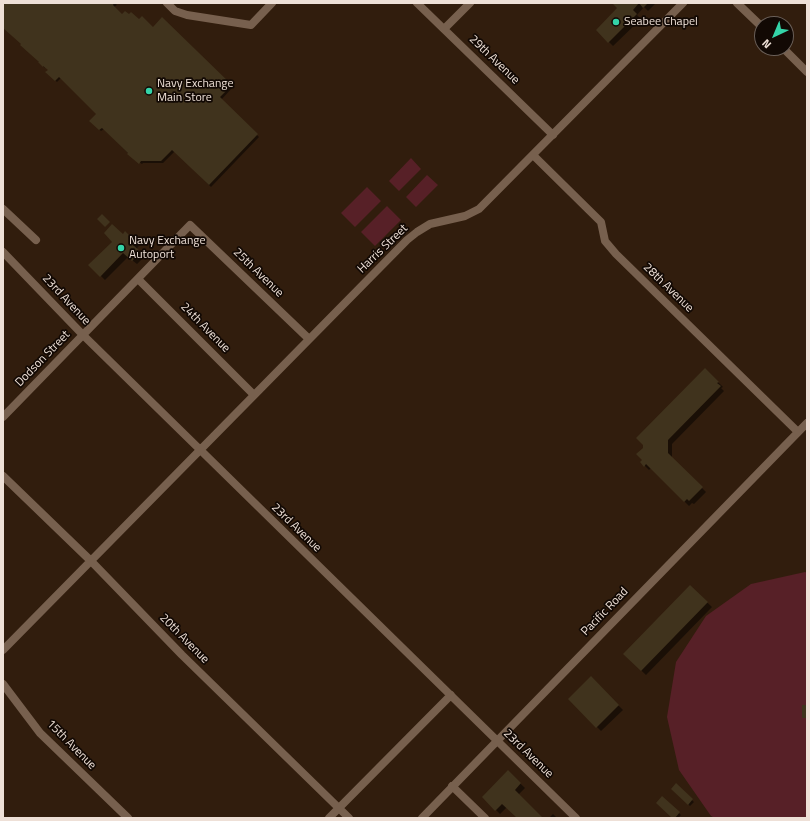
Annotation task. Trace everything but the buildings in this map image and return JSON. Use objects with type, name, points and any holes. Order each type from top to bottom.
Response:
[{"type":"street","points":[[167,3],[175,11],[187,15],[251,25],[272,3]]},
{"type":"street","name":"29th Avenue","points":[[417,3],[553,135]]},
{"type":"street","points":[[444,29],[470,3]]},
{"type":"street","name":"Harris Street","points":[[3,650],[407,240],[430,224],[465,216],[479,209],[684,3]]},
{"type":"street","points":[[737,3],[754,19]]},
{"type":"street","points":[[791,56],[807,72]]},
{"type":"street","name":"28th Avenue","points":[[533,155],[601,222],[605,241],[618,256],[798,432]]},
{"type":"street","points":[[3,209],[36,240]]},
{"type":"street","name":"25th Avenue","points":[[190,225],[309,339]]},
{"type":"street","name":"Dodson Street","points":[[3,417],[190,225]]},
{"type":"street","name":"23rd Avenue","points":[[3,252],[82,335],[576,818]]},
{"type":"street","name":"24th Avenue","points":[[138,279],[254,394]]},
{"type":"street","name":"Pacific Road","points":[[422,818],[496,740],[807,423]]},
{"type":"street","name":"20th Avenue","points":[[3,476],[91,561],[182,654],[348,818]]},
{"type":"street","name":"15th Avenue","points":[[3,684],[40,733],[128,818]]},
{"type":"street","points":[[329,818],[451,695]]},
{"type":"street","points":[[452,786],[485,818]]},
{"type":"shaded area","points":[[411,158],[421,169],[399,191],[389,181]]},
{"type":"shaded area","points":[[427,175],[438,185],[416,207],[406,197]]},
{"type":"shaded area","points":[[367,187],[381,201],[355,227],[341,213]]},
{"type":"shaded area","points":[[387,206],[401,220],[375,246],[361,232]]},
{"type":"shaded area","points":[[805,572],[807,573],[807,818],[715,818],[711,816],[679,770],[667,717],[676,662],[706,616],[751,584]]},
{"type":"place","name":"Seabee Chapel","points":[[616,22]]},
{"type":"place","name":"Navy Exchange Main Store","points":[[149,91]]},
{"type":"place","name":"Navy Exchange Autoport","points":[[121,248]]}]
